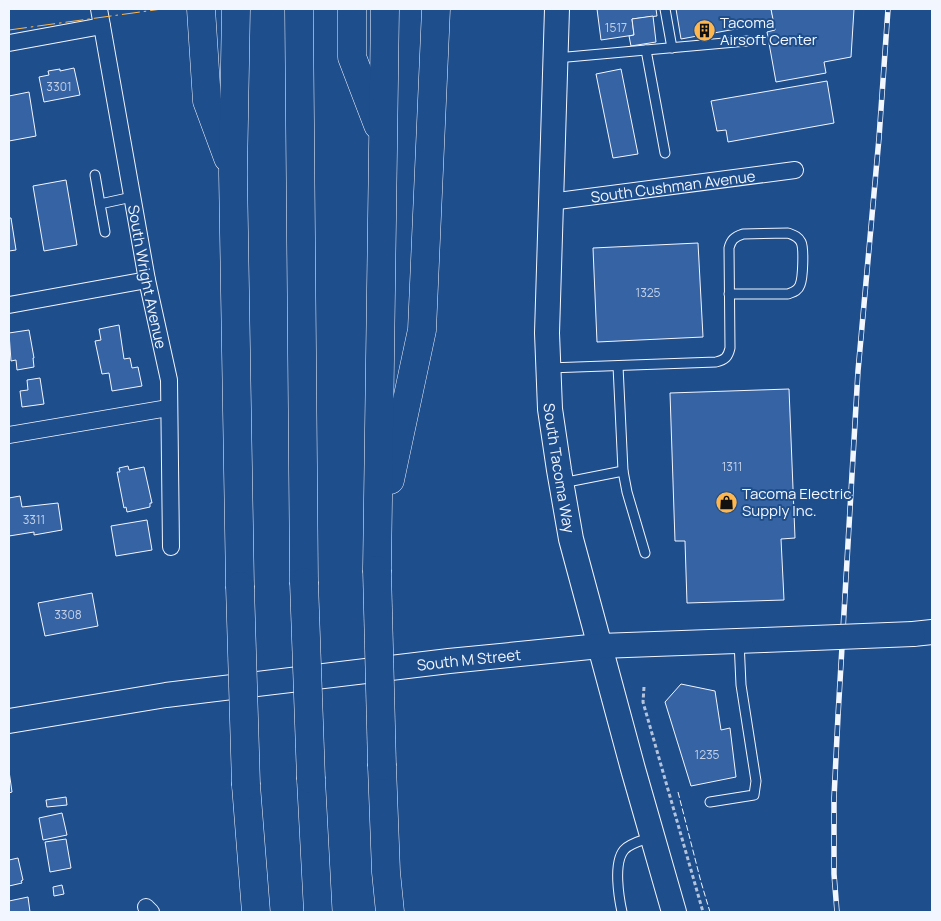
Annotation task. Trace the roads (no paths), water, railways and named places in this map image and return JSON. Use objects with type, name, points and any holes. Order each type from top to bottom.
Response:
[{"type":"highway","points":[[201,9],[207,101],[233,173]]},
{"type":"highway","points":[[236,9],[233,173],[240,586],[246,785],[256,912]]},
{"type":"highway","points":[[352,9],[352,57],[383,138]]},
{"type":"highway","points":[[385,9],[377,570],[386,872],[390,912]]},
{"type":"highway","points":[[377,540],[422,330],[436,9]]},
{"type":"highway","points":[[301,14],[304,582],[318,912]]},
{"type":"main road","name":"South Tacoma Way","points":[[557,9],[547,333],[550,410],[571,539],[674,912]]},
{"type":"main road","name":"South M Street","points":[[9,722],[216,688],[449,661],[600,646],[923,633]]},
{"type":"street","name":"South Wright Avenue","points":[[99,9],[147,280],[169,380],[170,548]]},
{"type":"street","points":[[9,43],[102,26]]},
{"type":"street","name":"South Cushman Avenue","points":[[550,202],[795,170]]},
{"type":"street","points":[[9,305],[147,280]]},
{"type":"street","points":[[9,435],[168,408]]},
{"type":"lane","points":[[665,9],[672,48]]},
{"type":"lane","points":[[556,58],[747,41]]},
{"type":"lane","points":[[646,50],[665,153]]},
{"type":"lane","points":[[95,175],[105,232]]},
{"type":"lane","points":[[100,204],[132,197]]},
{"type":"lane","points":[[548,368],[716,362],[723,360],[728,355],[730,348],[729,248],[730,242],[736,236],[743,234],[788,234],[795,236],[800,241],[802,248],[802,280],[800,287],[794,292],[788,294],[730,294]]},
{"type":"lane","points":[[618,366],[623,471],[627,492],[645,553]]},
{"type":"lane","points":[[561,483],[623,471]]},
{"type":"lane","points":[[710,802],[754,795],[756,781],[741,685],[739,641]]},
{"type":"lane","points":[[622,912],[618,887],[620,856],[626,848],[652,837]]},
{"type":"railway","points":[[837,912],[834,874],[834,798],[838,716],[858,371],[879,138],[888,9]]},
{"type":"place","name":"Tacoma Airsoft Center","points":[[704,31]]},
{"type":"place","name":"Tacoma Electric Supply Inc.","points":[[726,502]]}]
